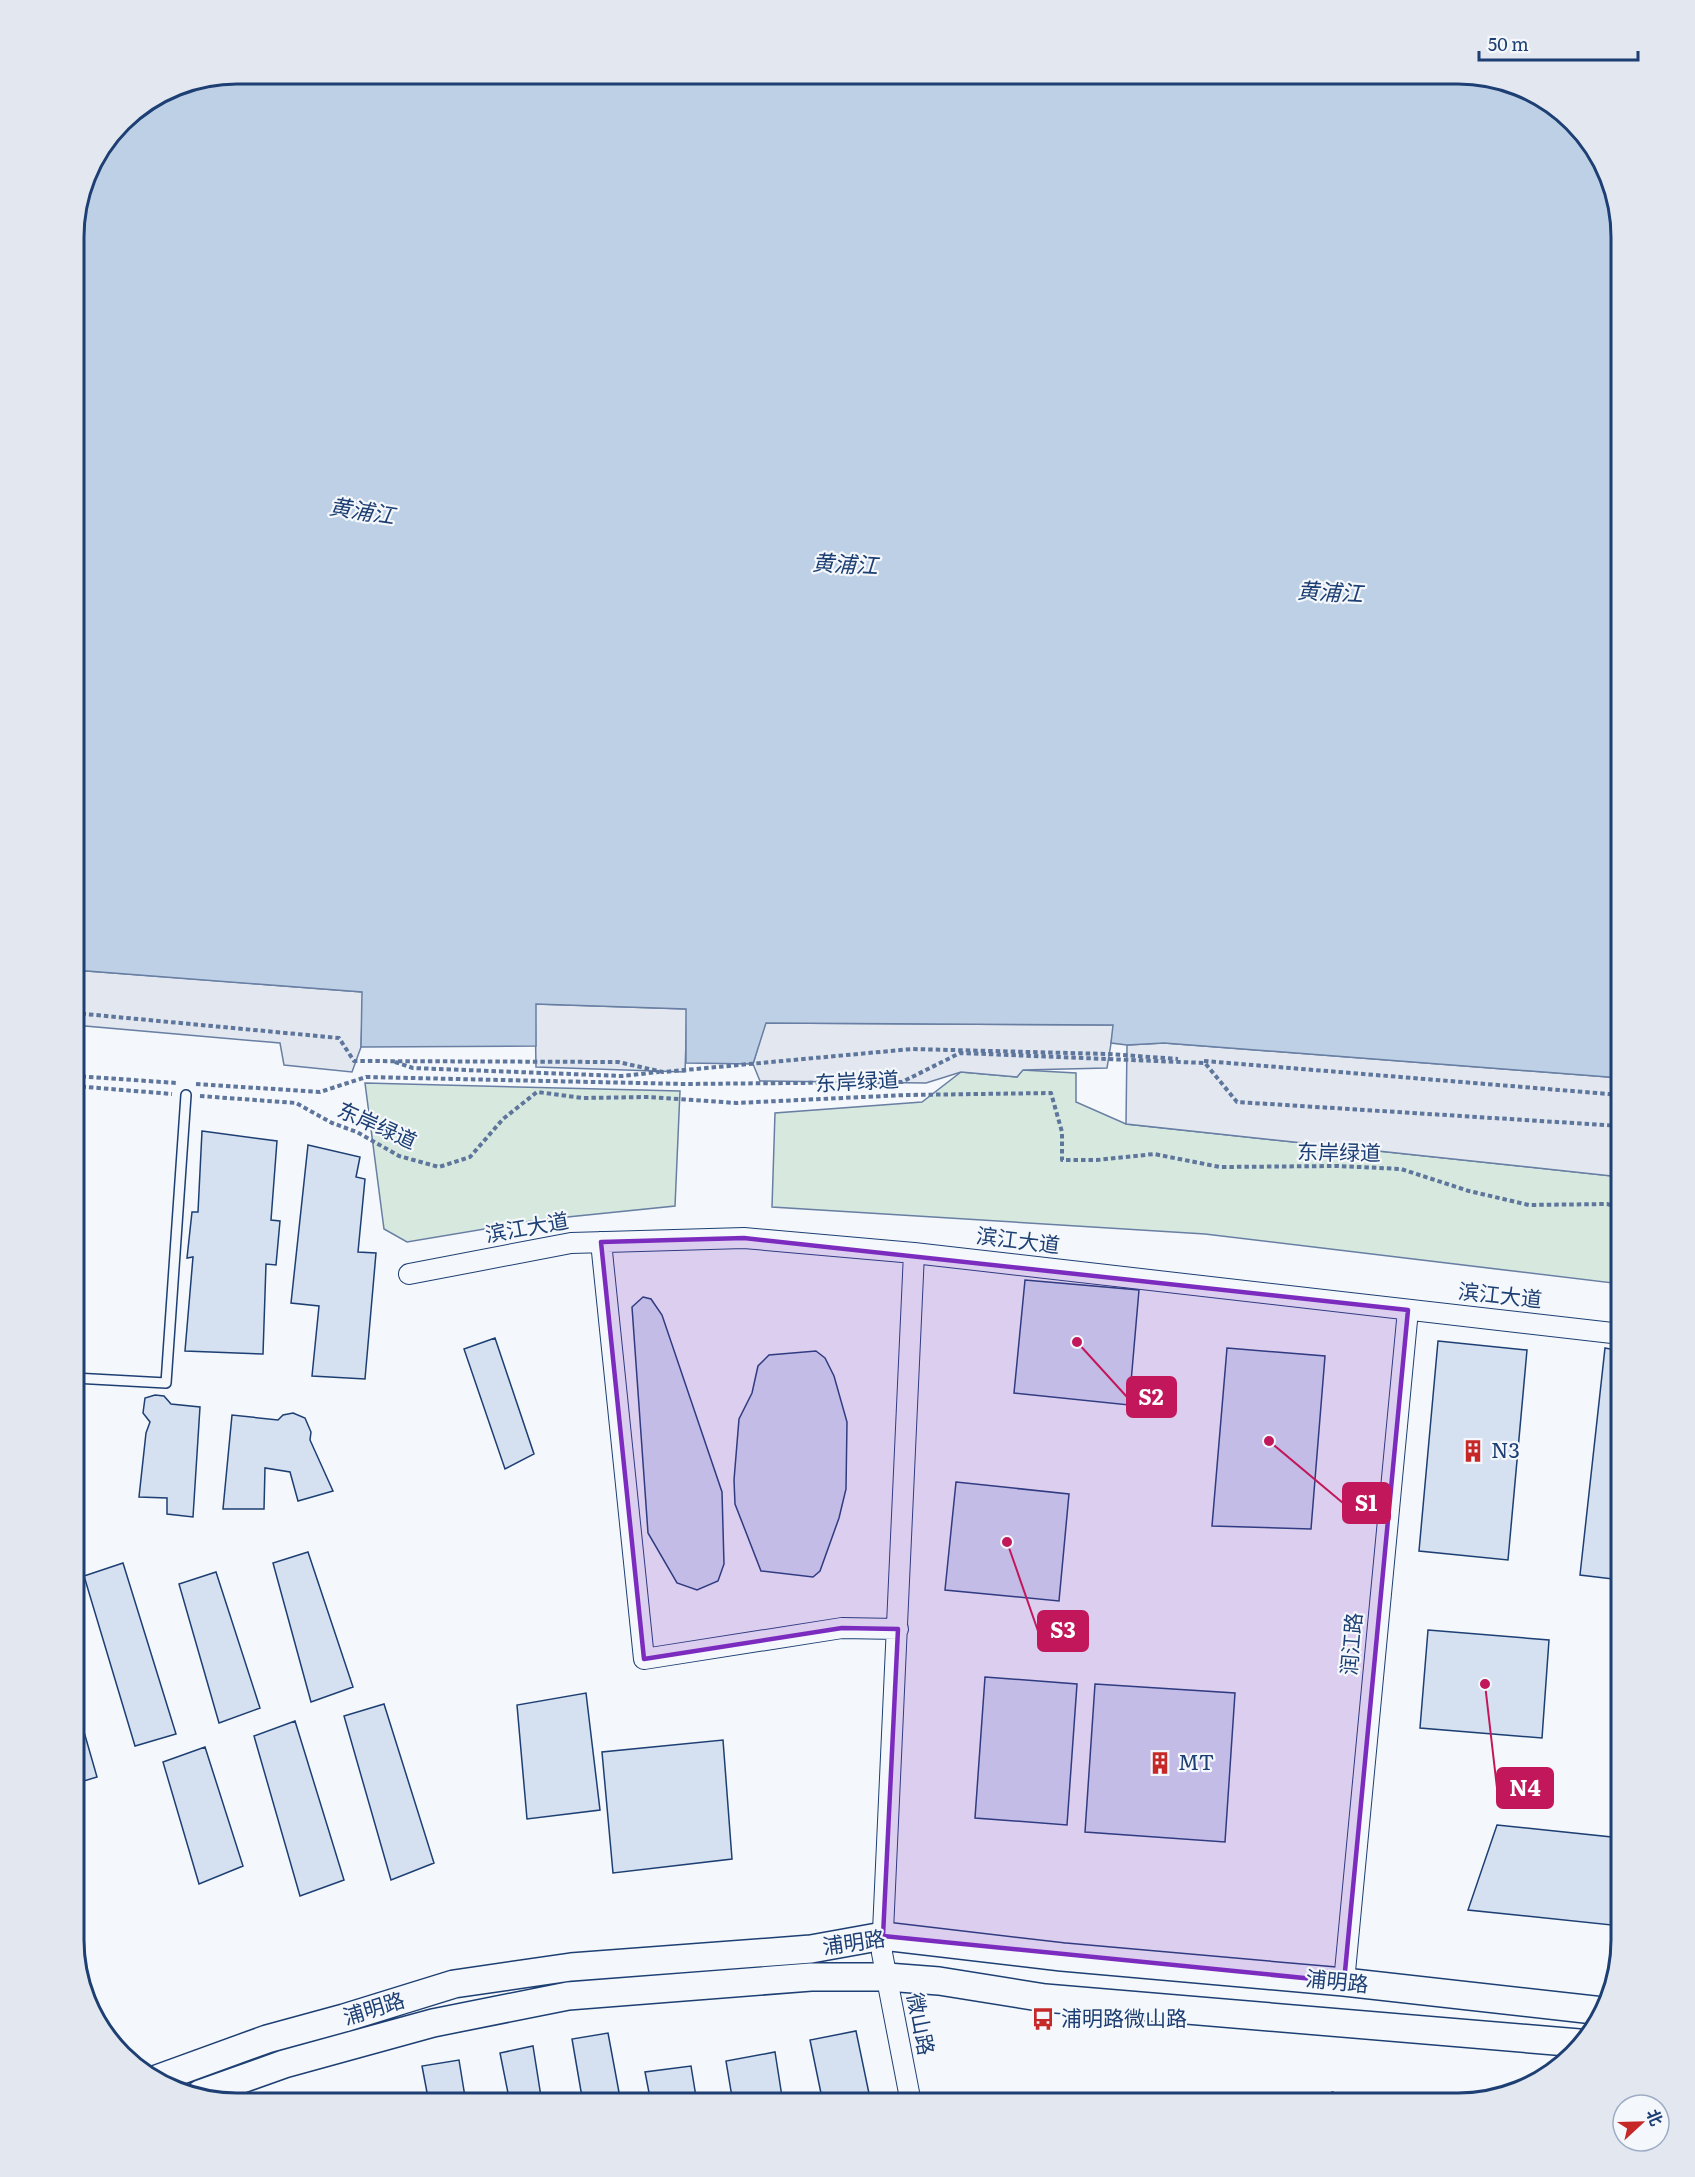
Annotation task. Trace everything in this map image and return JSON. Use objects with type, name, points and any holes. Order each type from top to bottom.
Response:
[{"type":"main road","name":"浦明路","points":[[166,2075],[267,2039],[454,1984],[571,1967],[812,1948],[884,1956],[1062,1957],[1344,1982],[1594,2010]]},
{"type":"main road","name":"浦明路","points":[[210,2090],[284,2064],[433,2023],[568,1996],[812,1977],[884,1956],[939,1981],[1045,1998],[1572,2042]]},
{"type":"street","name":"滨江大道","points":[[408,1274],[572,1243],[744,1238],[914,1253],[1611,1333]]},
{"type":"street","points":[[601,1242],[644,1659],[842,1628],[898,1629]]},
{"type":"street","name":"微山路","points":[[909,2093],[884,1956],[914,1253]]},
{"type":"street","name":"润江路","points":[[1344,1982],[1408,1310]]},
{"type":"lane","points":[[84,1379],[165,1383],[186,1095]]},
{"type":"path","points":[[84,1013],[339,1038],[354,1061],[618,1062],[663,1072]]},
{"type":"path","points":[[392,1061],[413,1068],[622,1076],[912,1048],[1118,1055],[1611,1094]]},
{"type":"path","points":[[191,1084],[320,1092],[366,1077],[684,1084],[902,1082],[960,1053],[972,1053],[1205,1063],[1237,1102],[1611,1125]]},
{"type":"path","points":[[515,1072],[515,1080]]},
{"type":"path","points":[[84,1077],[179,1083]]},
{"type":"path","name":"东岸绿道","points":[[84,1087],[296,1103],[332,1123],[357,1132],[399,1156],[439,1167],[470,1157],[503,1119],[537,1092],[583,1098],[649,1097],[736,1103],[906,1095],[1051,1093],[1062,1132],[1062,1160],[1097,1160],[1154,1154],[1220,1167],[1338,1166],[1401,1169],[1469,1191],[1529,1205],[1611,1205]]},
{"type":"highlighted area","points":[[744,1238],[1408,1310],[1344,1982],[883,1936],[898,1629],[842,1628],[644,1659],[601,1242]]},
{"type":"shaded area","points":[[84,971],[363,992],[361,1047],[352,1072],[284,1065],[280,1043],[84,1026]]},
{"type":"shaded area","points":[[535,1004],[687,1009],[685,1072],[536,1067]]},
{"type":"shaded area","points":[[765,1023],[1114,1025],[1107,1068],[1023,1070],[1017,1077],[961,1072],[926,1083],[760,1081],[753,1064]]},
{"type":"shaded area","points":[[1164,1043],[1611,1077],[1611,1176],[1126,1124],[1127,1045]]},
{"type":"shaded area","points":[[1022,1070],[1076,1073],[1076,1102],[1126,1124],[1611,1176],[1611,1283],[1205,1234],[772,1207],[775,1113],[922,1102],[961,1072],[1017,1077]]},
{"type":"shaded area","points":[[365,1083],[680,1091],[675,1206],[538,1220],[407,1242],[384,1229]]},
{"type":"water","name":"黄浦江","points":[[237,84],[1468,84],[1498,89],[1535,104],[1559,122],[1585,152],[1595,169],[1606,197],[1611,237],[1611,1077],[1164,1043],[1127,1045],[1111,1043],[1113,1025],[766,1023],[753,1064],[686,1063],[686,1009],[536,1004],[536,1046],[361,1047],[362,992],[84,971],[84,227],[89,197],[104,160],[129,129],[160,104],[207,87]]},
{"type":"building","points":[[202,1131],[277,1141],[271,1220],[280,1221],[276,1265],[266,1264],[263,1354],[185,1351],[193,1257],[187,1258],[192,1212],[198,1212]]},
{"type":"building","points":[[308,1145],[360,1157],[356,1177],[365,1179],[358,1252],[376,1253],[365,1379],[312,1376],[319,1306],[291,1303]]},
{"type":"building","points":[[1025,1280],[1139,1290],[1129,1405],[1014,1393]]},
{"type":"building","points":[[643,1297],[651,1299],[662,1315],[722,1492],[724,1564],[718,1581],[697,1590],[677,1583],[648,1533],[632,1307]]},
{"type":"building","points":[[495,1338],[534,1454],[505,1469],[464,1349]]},
{"type":"building","name":"N3","points":[[1438,1341],[1527,1350],[1508,1560],[1419,1551]]},
{"type":"building","points":[[1227,1348],[1325,1356],[1311,1529],[1212,1526]]},
{"type":"building","points":[[1605,1348],[1611,1349],[1611,1579],[1580,1575]]},
{"type":"building","points":[[816,1351],[825,1358],[834,1376],[847,1422],[846,1489],[839,1518],[820,1571],[813,1577],[761,1571],[735,1504],[734,1480],[739,1419],[752,1393],[758,1366],[769,1355]]},
{"type":"building","points":[[155,1395],[164,1396],[171,1404],[200,1407],[193,1517],[167,1514],[167,1498],[139,1497],[146,1433],[150,1422],[143,1413],[145,1398]]},
{"type":"building","points":[[293,1413],[305,1418],[311,1432],[310,1440],[333,1491],[298,1501],[290,1472],[265,1468],[264,1509],[223,1509],[232,1415],[278,1420],[283,1415]]},
{"type":"building","points":[[956,1482],[1069,1494],[1059,1601],[945,1590]]},
{"type":"building","points":[[308,1552],[353,1687],[311,1702],[273,1563]]},
{"type":"building","points":[[123,1563],[176,1734],[135,1746],[84,1576]]},
{"type":"building","points":[[216,1572],[260,1708],[219,1723],[179,1584]]},
{"type":"building","points":[[1428,1630],[1549,1640],[1542,1738],[1420,1728]]},
{"type":"building","points":[[985,1677],[1077,1684],[1067,1825],[975,1818]]},
{"type":"building","name":"MT","points":[[1095,1684],[1235,1693],[1225,1842],[1085,1832]]},
{"type":"building","points":[[586,1693],[600,1810],[527,1819],[517,1705]]},
{"type":"building","points":[[384,1704],[434,1863],[391,1880],[344,1716]]},
{"type":"building","points":[[295,1721],[344,1880],[300,1896],[254,1736]]},
{"type":"building","points":[[84,1732],[97,1777],[84,1781]]},
{"type":"building","points":[[723,1740],[732,1859],[613,1873],[602,1752]]},
{"type":"building","points":[[205,1747],[243,1866],[199,1884],[163,1762]]},
{"type":"building","points":[[1497,1825],[1611,1837],[1611,1925],[1468,1910]]},
{"type":"building","points":[[856,2031],[869,2093],[821,2093],[810,2040]]},
{"type":"building","points":[[608,2033],[619,2093],[581,2093],[572,2039]]},
{"type":"building","points":[[533,2046],[540,2093],[508,2093],[500,2053]]},
{"type":"building","points":[[775,2052],[781,2093],[731,2093],[726,2061]]},
{"type":"building","points":[[459,2060],[464,2093],[427,2093],[422,2066]]},
{"type":"building","points":[[691,2066],[695,2093],[649,2093],[645,2072]]},
{"type":"place","name":"S2","points":[[1077,1342]]},
{"type":"place","name":"S1","points":[[1269,1441]]},
{"type":"place","name":"N3","points":[[1473,1451]]},
{"type":"place","name":"S3","points":[[1007,1542]]},
{"type":"place","name":"N4","points":[[1485,1684]]},
{"type":"place","name":"MT","points":[[1160,1763]]},
{"type":"place","name":"浦明路微山路","points":[[1043,2019]]}]
